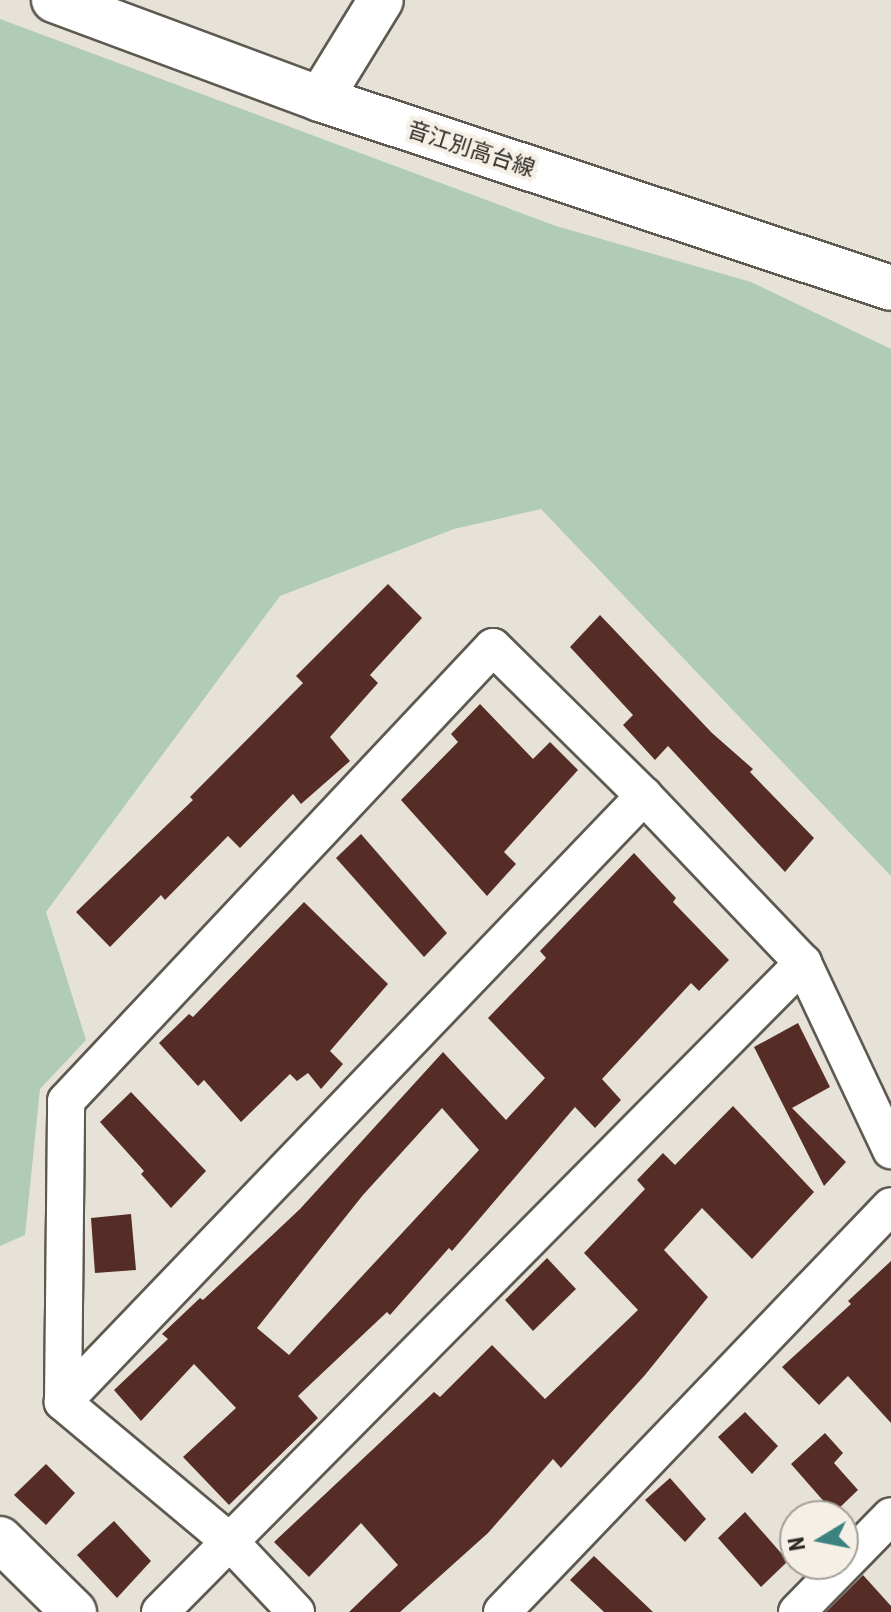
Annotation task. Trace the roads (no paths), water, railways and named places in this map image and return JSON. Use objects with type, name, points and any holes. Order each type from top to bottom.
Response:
[{"type":"street","name":"音江別高台線","points":[[54,0],[320,99],[891,288]]},
{"type":"street","points":[[320,99],[381,0]]},
{"type":"street","points":[[63,1402],[66,1101],[493,647],[644,796],[803,963],[891,1150]]},
{"type":"street","points":[[63,1402],[644,796]]},
{"type":"street","points":[[160,1612],[803,963]]},
{"type":"street","points":[[502,1612],[891,1206]]},
{"type":"street","points":[[63,1402],[229,1541],[296,1612]]},
{"type":"street","points":[[797,1612],[891,1516]]},
{"type":"street","points":[[0,1539],[74,1612]]}]
